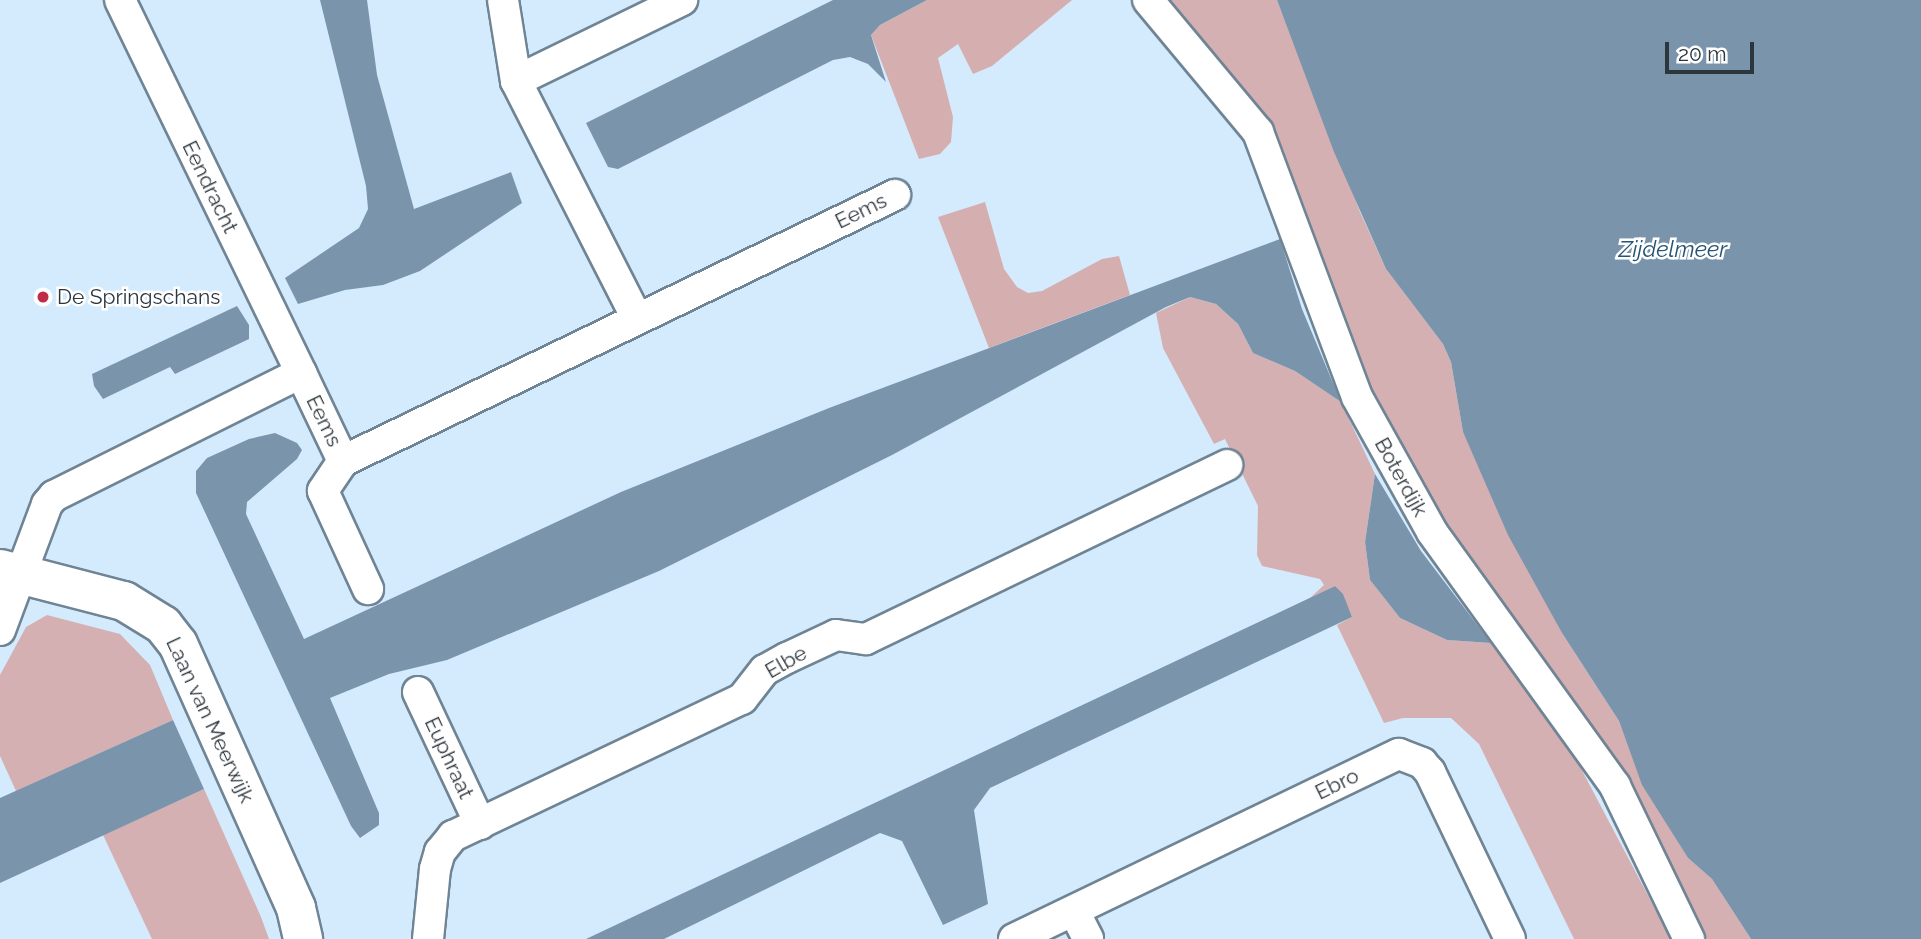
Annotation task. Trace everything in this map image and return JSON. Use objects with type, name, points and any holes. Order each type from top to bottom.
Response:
[{"type":"street","name":"Eendracht","points":[[120,0],[301,373]]},
{"type":"street","points":[[503,0],[516,81],[637,318]]},
{"type":"street","points":[[516,81],[682,0]]},
{"type":"street","name":"Boterdijk","points":[[1148,0],[1258,132],[1357,397],[1432,532],[1615,786],[1689,939]]},
{"type":"street","name":"Eems","points":[[0,630],[11,572],[47,504],[54,496],[301,373],[343,461],[895,195]]},
{"type":"street","points":[[343,461],[323,491],[368,589]]},
{"type":"street","name":"Elbe","points":[[428,939],[439,852],[453,836],[742,699],[765,670],[787,658],[836,635],[866,639],[1227,465]]},
{"type":"street","name":"Laan van Meerwijk","points":[[11,572],[124,601],[163,625],[178,643],[296,908],[303,939]]},
{"type":"street","name":"Euphraat","points":[[418,692],[480,824]]},
{"type":"street","name":"Ebro","points":[[1014,939],[1399,754],[1422,763],[1430,772],[1510,939]]},
{"type":"street","points":[[1074,911],[1088,939]]},
{"type":"shaded area","points":[[927,0],[1072,0],[992,66],[973,74],[958,44],[938,58],[953,117],[951,142],[940,154],[919,159],[871,35],[880,25]]},
{"type":"shaded area","points":[[1168,0],[1277,0],[1360,212],[1386,269],[1443,344],[1451,362],[1463,432],[1562,633],[1619,721],[1643,785],[1688,858],[1712,879],[1751,939],[1707,939],[1663,855],[1417,476],[1379,408],[1271,131],[1221,60]]},
{"type":"shaded area","points":[[985,202],[1004,269],[1017,287],[1028,293],[1042,291],[1102,259],[1119,256],[1130,295],[989,348],[938,217]]},
{"type":"shaded area","points":[[1190,297],[1216,304],[1238,324],[1253,353],[1295,371],[1341,402],[1375,474],[1365,542],[1370,580],[1400,618],[1447,640],[1491,643],[1577,761],[1671,939],[1574,939],[1479,744],[1451,718],[1403,718],[1384,723],[1337,625],[1352,617],[1335,586],[1310,598],[1324,585],[1320,579],[1262,566],[1257,555],[1258,506],[1225,439],[1214,444],[1163,348],[1156,313]]},
{"type":"shaded area","points":[[47,615],[120,634],[150,665],[173,720],[16,791],[0,756],[0,675],[26,627]]},
{"type":"shaded area","points":[[204,789],[269,939],[152,939],[103,835]]},
{"type":"water","points":[[320,0],[367,0],[377,75],[414,209],[511,172],[522,203],[420,271],[383,285],[345,290],[298,304],[285,278],[359,228],[368,209],[366,186]]},
{"type":"water","points":[[833,0],[927,0],[880,25],[871,35],[886,82],[868,64],[850,57],[833,60],[618,169],[608,167],[586,123]]},
{"type":"water","name":"Zijdelmeer","points":[[1277,0],[1921,0],[1921,939],[1751,939],[1712,879],[1688,858],[1642,785],[1619,721],[1562,633],[1508,535],[1463,432],[1451,362],[1443,344],[1386,269],[1334,152]]},
{"type":"water","points":[[1280,239],[1302,309],[1341,402],[1295,371],[1253,353],[1238,324],[1216,304],[1190,297],[1166,307],[892,455],[659,571],[447,660],[389,674],[330,698],[379,813],[379,825],[360,838],[351,826],[196,493],[196,471],[207,458],[249,439],[275,433],[297,443],[302,450],[297,459],[247,502],[246,514],[304,639],[621,492],[829,408]]},
{"type":"water","points":[[237,306],[249,325],[249,339],[175,374],[170,367],[103,399],[94,386],[92,374]]},
{"type":"water","points":[[1375,474],[1421,551],[1491,643],[1447,640],[1400,618],[1370,580],[1365,542]]},
{"type":"water","points":[[1335,586],[1343,594],[1352,617],[990,788],[974,810],[988,904],[943,925],[902,841],[880,833],[664,939],[586,939]]},
{"type":"water","points":[[173,720],[204,789],[0,883],[0,798]]},
{"type":"place","name":"De Springschans","points":[[43,297]]}]
